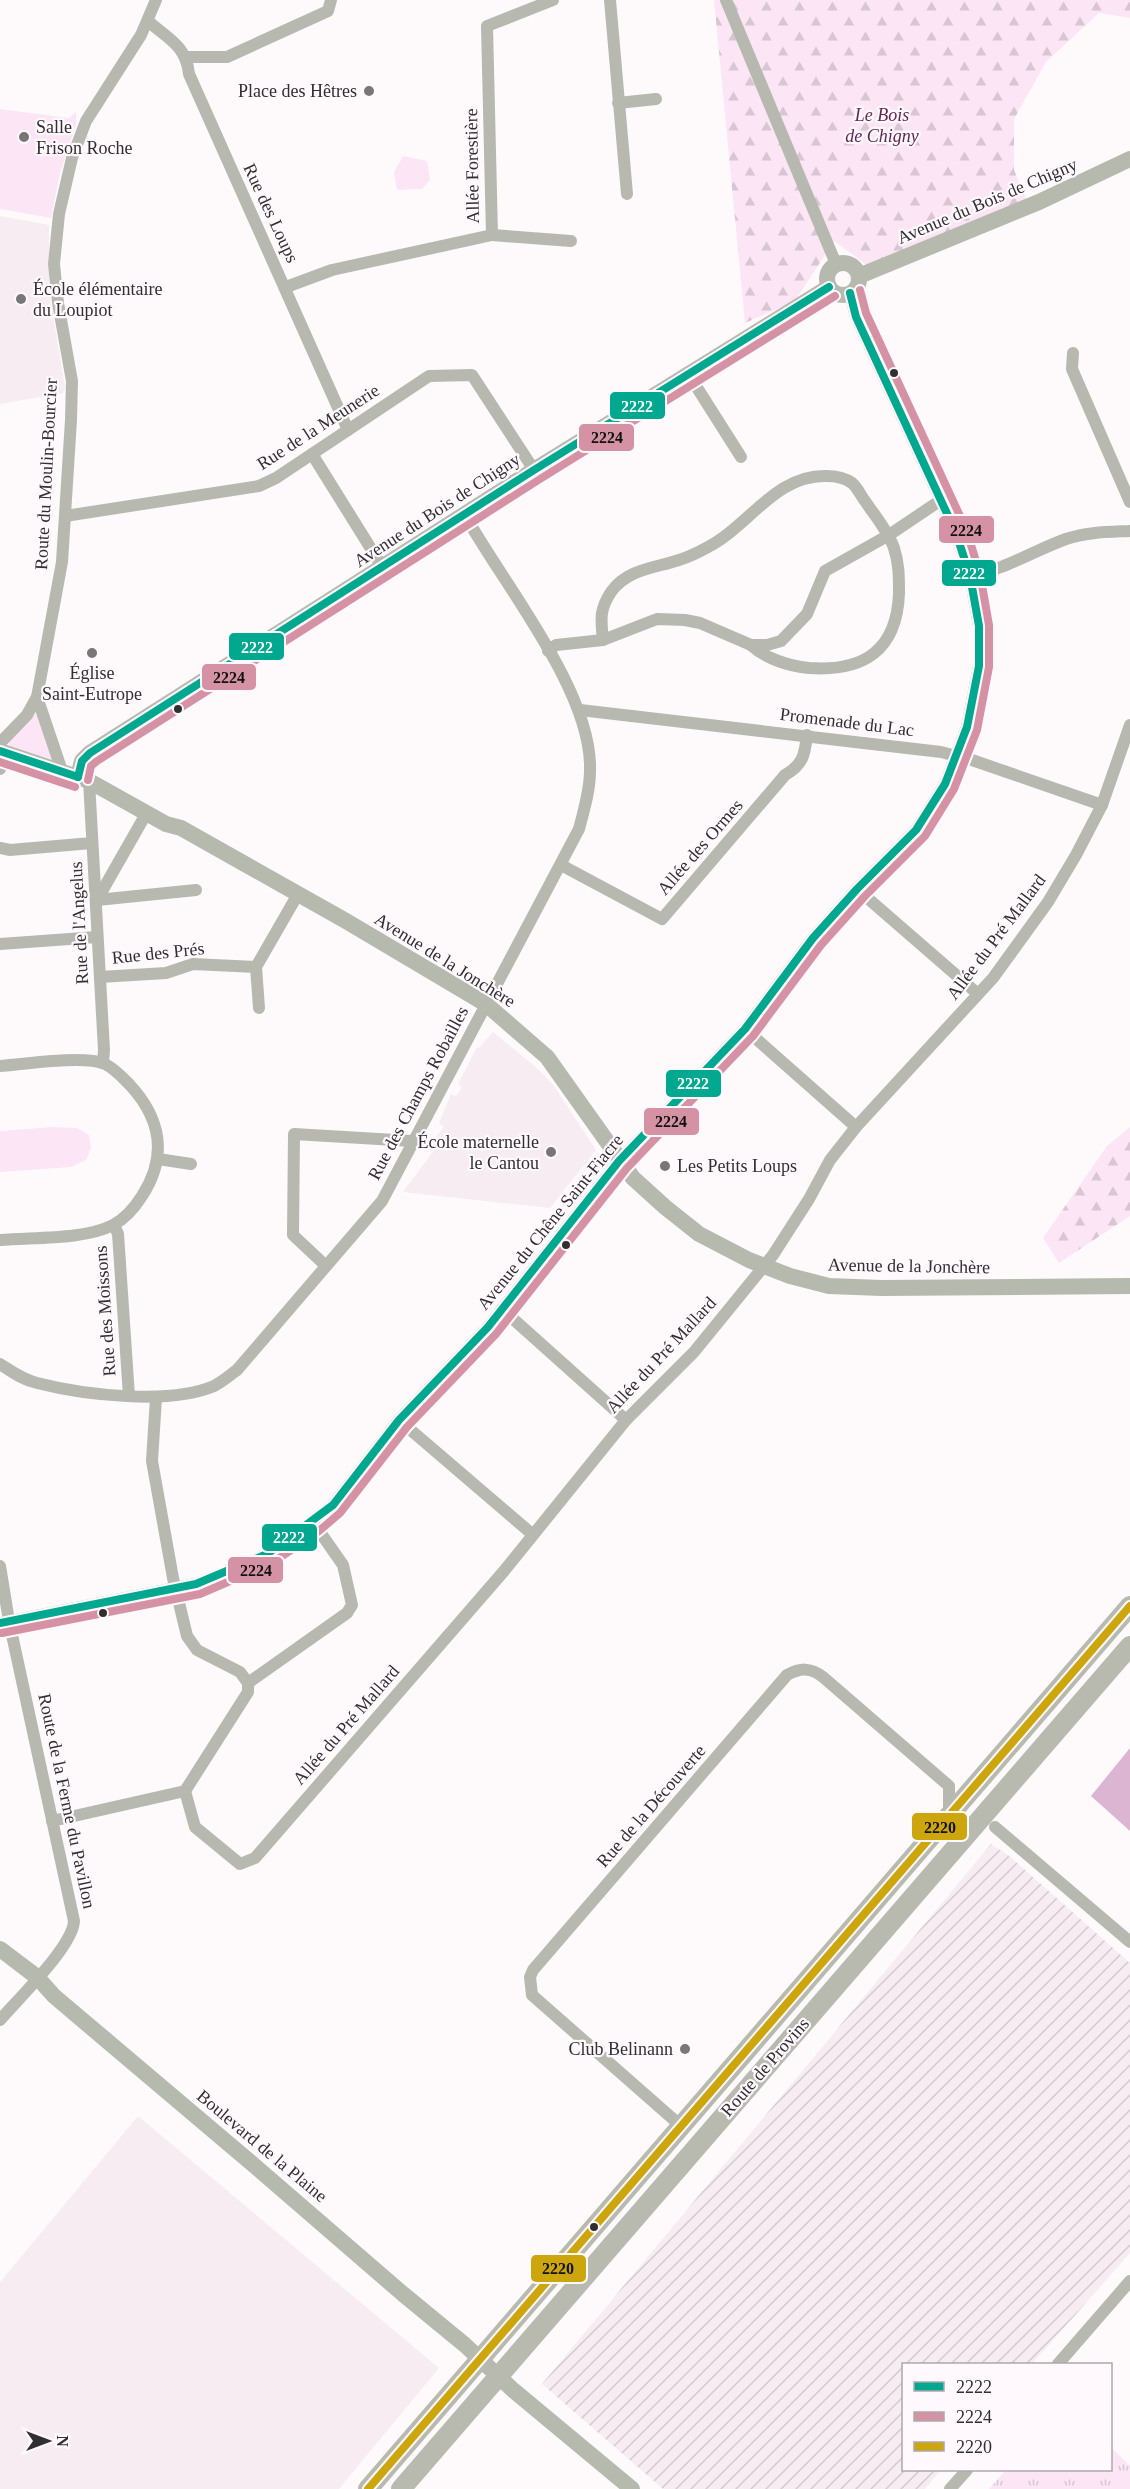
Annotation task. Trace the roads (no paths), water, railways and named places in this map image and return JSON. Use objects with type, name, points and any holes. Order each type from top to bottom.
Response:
[{"type":"main road","name":"Avenue du Bois de Chigny","points":[[859,276],[1039,202],[1130,159]]},
{"type":"main road","points":[[836,264],[850,264],[859,276],[857,286],[850,293],[838,294],[829,287],[828,274],[836,264]]},
{"type":"main road","name":"Avenue du Bois de Chigny","points":[[76,776],[82,761],[90,753],[534,470],[829,287]]},
{"type":"main road","name":"Avenue de la Jonchère","points":[[2,749],[76,776],[166,824],[181,828],[486,1004],[547,1057],[563,1076],[619,1161],[633,1178],[699,1234],[749,1260],[790,1276],[829,1286],[881,1288],[1130,1286]]},
{"type":"main road","name":"Route de Provins","points":[[368,2489],[489,2368],[570,2255],[1130,1606]]},
{"type":"main road","name":"Route de Provins","points":[[401,2489],[475,2406],[489,2368],[527,2346],[1130,1646]]},
{"type":"main road","name":"Boulevard de la Plaine","points":[[0,1949],[37,1977],[54,1996],[632,2489]]},
{"type":"main road","points":[[387,2489],[489,2368]]},
{"type":"street","name":"Route du Moulin-Bourcier","points":[[2,749],[37,697],[62,562],[72,381],[58,303],[54,264],[59,214],[72,158],[86,121],[148,21],[156,0]]},
{"type":"street","points":[[148,21],[175,43],[187,57],[196,55],[227,57],[328,12],[331,0]]},
{"type":"street","name":"Allée Forestière","points":[[286,287],[332,270],[492,235],[487,26],[553,0]]},
{"type":"street","points":[[610,0],[627,194]]},
{"type":"street","points":[[726,0],[836,264]]},
{"type":"street","name":"Rue des Loups","points":[[187,57],[189,74],[348,430]]},
{"type":"street","points":[[618,103],[656,99]]},
{"type":"street","points":[[492,235],[571,241]]},
{"type":"street","name":"Avenue du Chêne Saint-Fiacre","points":[[4,1622],[196,1584],[267,1554],[314,1522],[333,1505],[399,1420],[488,1328],[619,1161],[745,1029],[813,938],[857,889],[916,830],[945,784],[968,727],[980,666],[979,626],[970,576],[956,533],[856,316],[850,293]]},
{"type":"street","points":[[1073,354],[1072,369],[1130,502]]},
{"type":"street","name":"Rue de la Meunerie","points":[[64,516],[259,486],[276,478],[429,376],[472,375],[534,470]]},
{"type":"street","points":[[689,375],[741,457]]},
{"type":"street","points":[[312,454],[383,568]]},
{"type":"street","points":[[548,651],[556,645],[603,640],[657,620],[670,619],[700,623],[751,645],[760,654],[795,666],[832,669],[868,659],[890,637],[898,608],[899,570],[889,535],[853,483],[833,476],[809,476],[788,484],[710,547],[679,560],[644,568],[630,576],[612,591],[600,613],[603,640]]},
{"type":"street","points":[[751,645],[767,645],[781,641],[807,614],[825,571],[889,535],[940,500]]},
{"type":"street","name":"Rue des Champs Robailles","points":[[0,1364],[35,1383],[129,1396],[156,1398],[190,1393],[215,1385],[237,1370],[382,1201],[579,829],[590,770],[588,743],[580,710],[548,651],[465,515]]},
{"type":"street","points":[[970,576],[994,570],[1067,539],[1096,533],[1130,531]]},
{"type":"street","name":"Rue de l'Angelus","points":[[37,697],[76,776],[92,843],[97,900],[103,1063]]},
{"type":"street","name":"Promenade du Lac","points":[[580,710],[807,735],[958,756],[1102,806]]},
{"type":"street","name":"Allée du Pré Mallard","points":[[185,1791],[195,1827],[240,1864],[255,1858],[504,1571],[626,1420],[694,1352],[765,1266],[809,1199],[830,1160],[856,1127],[978,994],[1048,902],[1076,855],[1102,806],[1130,725]]},
{"type":"street","name":"Allée des Ormes","points":[[561,865],[662,919],[785,775],[797,768],[804,756],[807,735]]},
{"type":"street","points":[[0,769],[2,749]]},
{"type":"street","points":[[97,900],[146,814]]},
{"type":"street","points":[[0,848],[10,850],[92,843]]},
{"type":"street","points":[[857,889],[978,994]]},
{"type":"street","points":[[97,900],[196,890]]},
{"type":"street","points":[[259,1008],[256,967],[298,894]]},
{"type":"street","points":[[0,944],[97,937]]},
{"type":"street","name":"Rue des Prés","points":[[100,977],[166,973],[193,964],[256,967]]},
{"type":"street","points":[[745,1029],[856,1127]]},
{"type":"street","points":[[0,1066],[78,1060],[103,1063],[120,1075],[144,1100],[155,1124],[158,1159],[152,1180],[137,1204],[114,1225],[81,1233],[0,1240]]},
{"type":"street","points":[[326,1266],[293,1235],[294,1134],[412,1141]]},
{"type":"street","points":[[158,1159],[191,1164]]},
{"type":"street","name":"Rue des Moissons","points":[[114,1225],[117,1234],[129,1396]]},
{"type":"street","points":[[502,1309],[626,1420]]},
{"type":"street","points":[[52,1821],[185,1791],[248,1692],[248,1683],[240,1672],[197,1650],[187,1636],[152,1461],[156,1398]]},
{"type":"street","points":[[399,1420],[532,1534]]},
{"type":"street","points":[[248,1683],[347,1613],[352,1605],[343,1565],[314,1522]]},
{"type":"street","name":"Route de la Ferme du Pavillon","points":[[0,1566],[4,1622],[74,1921],[74,1929],[51,1963],[0,2020]]},
{"type":"street","name":"Rue de la Découverte","points":[[681,2126],[538,2002],[530,1988],[533,1970],[787,1675],[794,1671],[809,1669],[822,1677],[949,1786]]},
{"type":"street","points":[[949,1818],[949,1786],[979,1783]]},
{"type":"street","points":[[995,1827],[997,1798]]},
{"type":"street","points":[[966,1834],[995,1827]]},
{"type":"street","points":[[995,1827],[1130,1942]]},
{"type":"street","points":[[1059,2363],[1130,2281]]},
{"type":"street","points":[[951,2489],[965,2471]]},
{"type":"place","name":"Place des Hêtres","points":[[369,91]]},
{"type":"place","name":"Salle Frison Roche","points":[[24,137]]},
{"type":"place","name":"École élémentaire du Loupiot","points":[[21,299]]},
{"type":"place","name":"Église Saint-Eutrope","points":[[92,653]]},
{"type":"place","name":"École maternelle le Cantou","points":[[551,1152]]},
{"type":"place","name":"Les Petits Loups","points":[[665,1166]]},
{"type":"place","name":"Club Belinann","points":[[685,2049]]},
{"type":"park label","name":"Le Bois de Chigny","points":[[882,125]]}]
